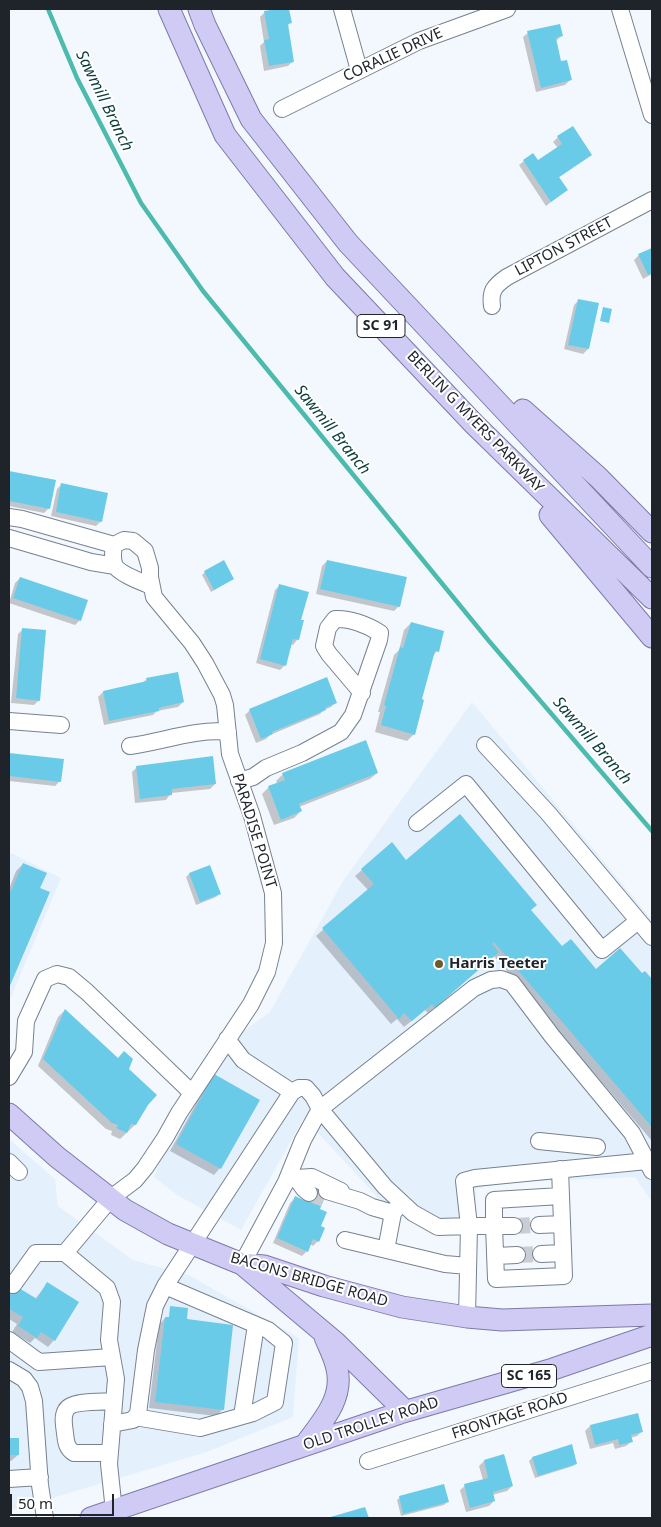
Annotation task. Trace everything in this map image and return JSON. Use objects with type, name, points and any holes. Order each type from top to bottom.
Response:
[{"type":"main road","name":"BERLIN G MYERS PARKWAY","points":[[169,9],[225,135],[335,277],[474,424],[652,598]]},
{"type":"main road","name":"BERLIN G MYERS PARKWAY","points":[[199,9],[251,119],[348,243],[419,316],[652,567]]},
{"type":"main road","points":[[419,316],[598,477],[652,532]]},
{"type":"main road","points":[[474,424],[652,637]]},
{"type":"main road","name":"BACONS BRIDGE ROAD","points":[[9,1114],[57,1157],[125,1210],[168,1234],[242,1264],[264,1266],[384,1303],[467,1317],[502,1320],[652,1315]]},
{"type":"main road","points":[[242,1264],[323,1332],[405,1411]]},
{"type":"main road","points":[[305,1445],[327,1415],[338,1393],[338,1370],[323,1332]]},
{"type":"main road","name":"OLD TROLLEY ROAD","points":[[91,1518],[116,1514],[193,1482],[267,1459],[405,1411],[553,1369],[652,1335]]},
{"type":"street","points":[[342,9],[358,70]]},
{"type":"street","name":"CORALIE DRIVE","points":[[282,109],[358,70],[437,33],[507,9]]},
{"type":"street","points":[[620,9],[652,115]]},
{"type":"street","name":"LIPTON STREET","points":[[492,306],[491,297],[496,284],[652,200]]},
{"type":"street","points":[[9,517],[114,545],[115,566]]},
{"type":"street","points":[[9,538],[90,562],[115,566],[124,573],[151,586]]},
{"type":"street","name":"PARADISE POINT","points":[[65,1254],[111,1198],[135,1180],[145,1168],[251,1004],[267,972],[274,943],[273,893],[252,816],[230,754],[225,705],[205,663],[192,643],[154,597],[150,568],[145,551],[133,541],[124,540],[114,545]]},
{"type":"street","points":[[239,781],[253,777],[266,768],[302,753],[341,732],[354,715],[362,693]]},
{"type":"street","points":[[9,721],[61,725]]},
{"type":"street","points":[[130,746],[199,732],[216,730],[228,732]]},
{"type":"street","points":[[485,745],[548,813],[652,937]]},
{"type":"street","points":[[417,823],[466,784],[602,950],[638,921]]},
{"type":"street","points":[[9,1077],[24,1052],[26,1021],[45,979],[57,974],[69,977],[87,992],[192,1093]]},
{"type":"street","points":[[242,1264],[292,1176],[303,1140],[320,1108],[474,988],[491,980],[501,979],[512,983],[552,1036],[632,1133],[651,1169],[560,1169],[475,1178],[464,1181],[469,1226],[467,1317]]},
{"type":"street","points":[[228,1039],[243,1060],[292,1092]]},
{"type":"street","points":[[112,1424],[133,1420],[138,1414],[146,1350],[155,1306],[169,1277],[292,1092],[299,1088],[306,1088],[313,1096],[320,1108],[384,1187],[397,1208],[386,1250]]},
{"type":"street","points":[[539,1141],[597,1147]]},
{"type":"street","points":[[560,1169],[564,1276],[496,1279],[494,1200],[561,1196]]},
{"type":"street","points":[[292,1176],[318,1192],[361,1208],[397,1208],[413,1213],[438,1227],[514,1226]]},
{"type":"street","points":[[292,1176],[312,1177],[351,1198]]},
{"type":"street","points":[[318,1192],[351,1198],[372,1208]]},
{"type":"street","points":[[539,1225],[562,1224]]},
{"type":"street","points":[[345,1240],[445,1264],[468,1266]]},
{"type":"street","points":[[13,1285],[36,1252],[65,1254],[107,1288],[112,1302],[109,1340],[116,1379],[109,1464],[116,1514]]},
{"type":"street","points":[[541,1254],[563,1253]]},
{"type":"street","points":[[495,1256],[517,1255]]},
{"type":"street","points":[[135,1417],[200,1428],[253,1413],[275,1402],[284,1343],[268,1330],[165,1286]]},
{"type":"street","points":[[242,1416],[256,1325]]},
{"type":"street","points":[[9,1340],[39,1362],[112,1357]]},
{"type":"street","points":[[9,1370],[24,1379],[30,1387],[34,1401],[45,1518]]},
{"type":"street","name":"FRONTAGE ROAD","points":[[368,1461],[652,1371]]},
{"type":"street","points":[[110,1453],[74,1453],[66,1444],[63,1418],[66,1408],[72,1404],[114,1401]]},
{"type":"street","points":[[9,1479],[40,1477]]},
{"type":"shaded area","points":[[472,702],[652,920],[652,1202],[635,1177],[502,1183],[476,1189],[477,1235],[432,1235],[382,1202],[304,1118],[241,1230],[177,1195],[154,1177],[161,1156],[235,1037],[270,1012],[343,881]]},
{"type":"shaded area","points":[[9,852],[61,878],[9,1002]]},
{"type":"shaded area","points":[[9,1139],[55,1179],[58,1206],[133,1260],[189,1275],[299,1338],[293,1417],[207,1452],[9,1511]]},
{"type":"building","points":[[289,9],[292,23],[288,24],[294,62],[269,66],[264,40],[269,39],[264,11]]},
{"type":"building","points":[[560,24],[563,36],[556,38],[561,61],[567,60],[572,80],[541,88],[527,31]]},
{"type":"building","points":[[573,126],[592,155],[559,177],[568,190],[551,202],[523,160],[533,153],[538,160],[562,144],[557,136]]},
{"type":"building","points":[[652,248],[652,273],[648,275],[638,254]]},
{"type":"building","points":[[578,299],[599,303],[589,349],[568,345]]},
{"type":"building","points":[[603,307],[612,309],[609,323],[600,321]]},
{"type":"building","points":[[9,471],[56,480],[50,509],[9,501]]},
{"type":"building","points":[[61,483],[108,493],[102,522],[56,512]]},
{"type":"building","points":[[224,560],[234,579],[214,590],[204,571]]},
{"type":"building","points":[[327,560],[407,577],[400,607],[320,589]]},
{"type":"building","points":[[20,577],[88,600],[81,621],[13,598]]},
{"type":"building","points":[[279,584],[309,592],[301,620],[304,620],[299,640],[293,639],[286,666],[260,659]]},
{"type":"building","points":[[411,622],[444,631],[439,652],[435,651],[422,699],[424,700],[415,735],[381,725],[386,706],[384,705],[400,647],[403,648]]},
{"type":"building","points":[[22,628],[46,630],[40,701],[16,698]]},
{"type":"building","points":[[178,672],[184,702],[159,708],[159,711],[109,721],[103,691],[147,681],[146,678]]},
{"type":"building","points":[[327,677],[337,703],[325,708],[326,710],[272,732],[273,734],[261,739],[249,709]]},
{"type":"building","points":[[366,740],[378,773],[299,804],[302,811],[281,820],[268,786],[285,780],[282,773]]},
{"type":"building","points":[[9,753],[64,759],[61,782],[9,776]]},
{"type":"building","points":[[213,756],[216,784],[172,789],[172,795],[140,799],[136,766]]},
{"type":"building","points":[[460,814],[537,905],[531,910],[562,946],[571,939],[596,969],[620,948],[642,973],[645,971],[652,979],[652,1127],[494,942],[492,944],[499,952],[435,1008],[432,1004],[412,1021],[404,1013],[399,1019],[322,928],[374,884],[361,869],[392,842],[406,860]]},
{"type":"building","points":[[23,863],[47,873],[40,888],[50,892],[9,988],[9,890],[11,891]]},
{"type":"building","points":[[210,865],[221,894],[200,902],[189,873]]},
{"type":"building","points":[[65,1009],[118,1058],[124,1051],[133,1059],[129,1069],[157,1095],[148,1105],[136,1125],[131,1124],[127,1133],[116,1128],[118,1125],[112,1123],[43,1059]]},
{"type":"building","points":[[214,1074],[260,1100],[221,1169],[176,1144]]},
{"type":"building","points":[[314,1181],[329,1187],[320,1209],[327,1212],[321,1226],[325,1228],[319,1242],[313,1239],[308,1252],[277,1238],[295,1196],[306,1201]]},
{"type":"building","points":[[9,1282],[37,1299],[47,1282],[79,1302],[55,1341],[41,1332],[37,1338],[18,1326],[23,1317],[9,1309]]},
{"type":"building","points":[[170,1306],[188,1308],[187,1319],[233,1325],[224,1410],[155,1402],[165,1317],[169,1317]]},
{"type":"building","points":[[638,1413],[643,1432],[631,1435],[633,1442],[619,1445],[618,1439],[595,1445],[590,1425]]},
{"type":"building","points":[[9,1438],[19,1438],[19,1455],[9,1455]]},
{"type":"building","points":[[572,1444],[577,1464],[538,1476],[532,1457]]},
{"type":"building","points":[[504,1454],[513,1486],[493,1492],[495,1501],[470,1508],[464,1484],[488,1478],[484,1460]]},
{"type":"building","points":[[444,1484],[449,1502],[403,1514],[399,1496]]},
{"type":"building","points":[[365,1507],[369,1518],[327,1518]]},
{"type":"waterway","name":"Sawmill Branch","points":[[48,9],[77,78],[141,203],[203,291],[489,641],[652,831]]},
{"type":"tunnel","points":[[309,1193],[324,1199]]},
{"type":"tunnel","points":[[514,1226],[539,1225]]},
{"type":"tunnel","points":[[517,1255],[541,1254]]},
{"type":"place","name":"Harris Teeter","points":[[439,964]]}]
